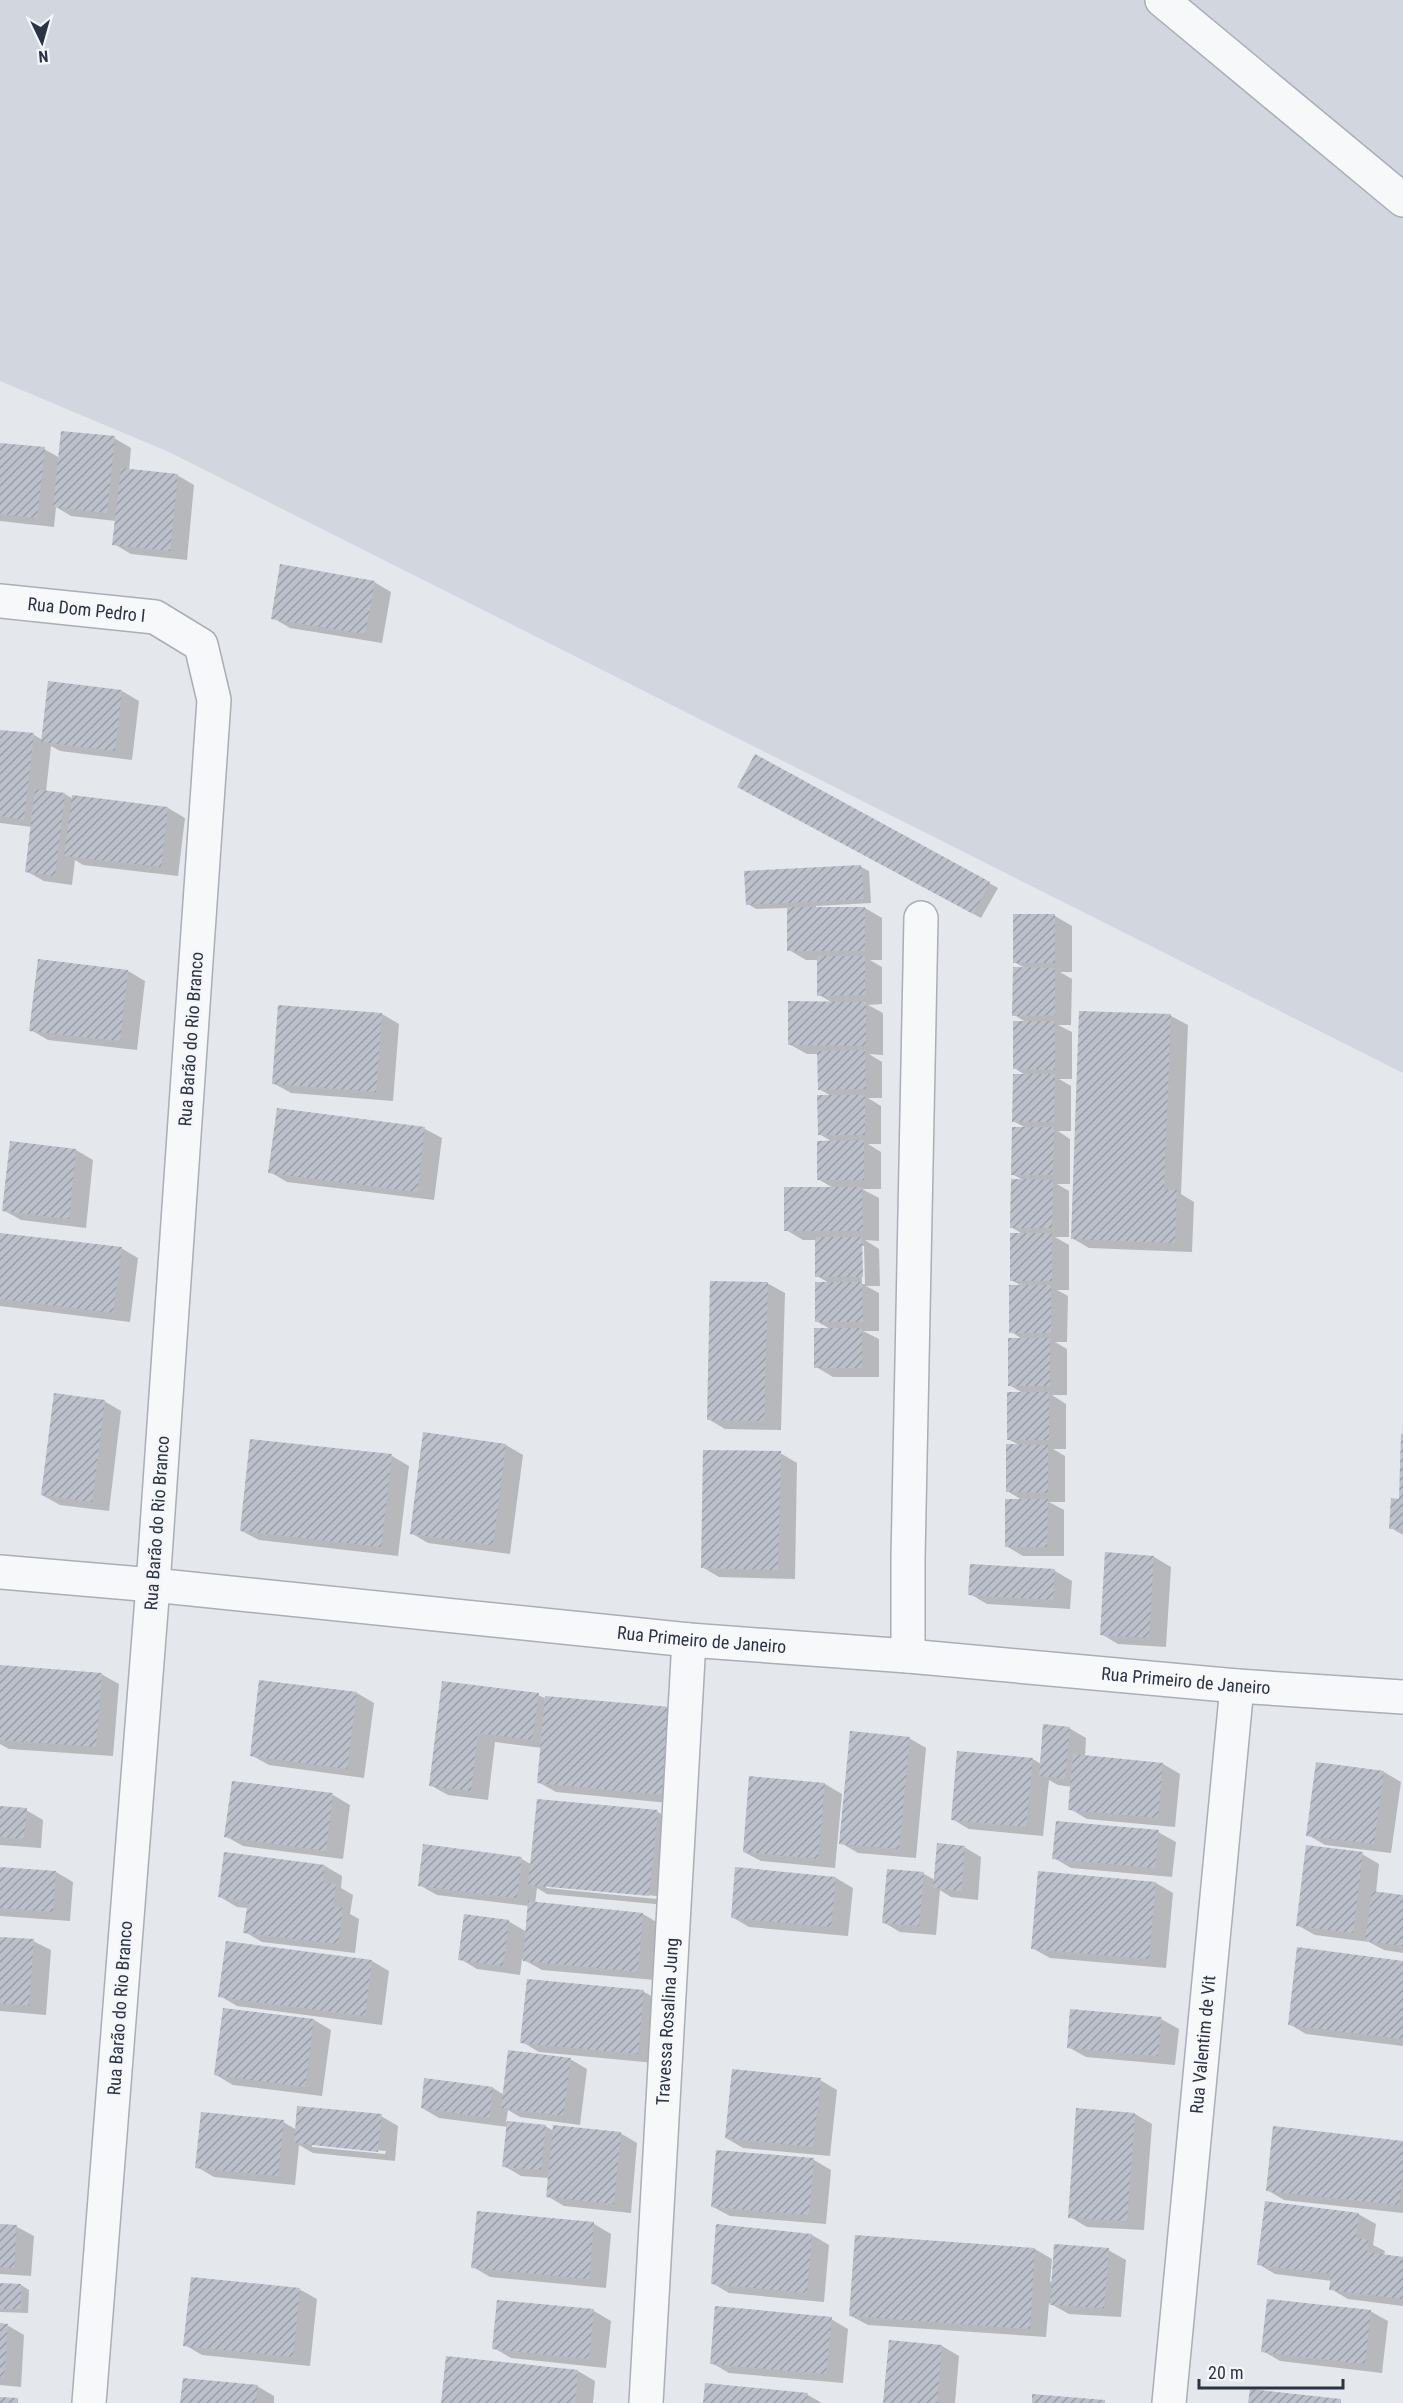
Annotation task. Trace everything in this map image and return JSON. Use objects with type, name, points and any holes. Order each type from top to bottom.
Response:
[{"type":"street","points":[[1162,0],[1403,200]]},
{"type":"street","name":"Rua Dom Pedro I","points":[[0,601],[155,617],[201,645]]},
{"type":"street","name":"Rua Barão do Rio Branco","points":[[89,2403],[153,1585],[214,700],[201,645]]},
{"type":"street","points":[[908,1656],[908,1547],[921,918]]},
{"type":"street","name":"Rua Primeiro de Janeiro","points":[[0,1572],[153,1585],[689,1640],[908,1656],[1237,1686],[1403,1697]]},
{"type":"street","name":"Travessa Rosalina Jung","points":[[646,2403],[689,1640]]},
{"type":"street","name":"Rua Valentim de Vit","points":[[1169,2403],[1237,1686]]},
{"type":"shaded area","points":[[0,0],[1403,0],[1403,1073],[169,452],[0,381]]},
{"type":"building","points":[[61,431],[115,436],[107,513],[53,507]]},
{"type":"building","points":[[0,443],[45,447],[37,518],[0,514]]},
{"type":"building","points":[[121,468],[178,474],[170,551],[112,545]]},
{"type":"building","points":[[280,564],[375,581],[365,634],[271,619]]},
{"type":"building","points":[[48,681],[122,690],[115,751],[41,742]]},
{"type":"building","points":[[0,730],[34,733],[24,820],[0,816]]},
{"type":"building","points":[[755,754],[990,882],[973,914],[737,787]]},
{"type":"building","points":[[35,789],[65,793],[55,876],[25,872]]},
{"type":"building","points":[[72,795],[168,807],[161,867],[64,856]]},
{"type":"building","points":[[861,865],[864,899],[746,905],[744,871]]},
{"type":"building","points":[[787,907],[865,907],[865,951],[787,951]]},
{"type":"building","points":[[1013,914],[1055,914],[1055,963],[1013,963]]},
{"type":"building","points":[[817,956],[865,956],[865,995],[817,996]]},
{"type":"building","points":[[38,959],[128,970],[120,1041],[29,1031]]},
{"type":"building","points":[[1013,967],[1055,968],[1055,1015],[1012,1016]]},
{"type":"building","points":[[788,1001],[866,1002],[866,1046],[788,1045]]},
{"type":"building","points":[[278,1005],[382,1013],[376,1092],[272,1084]]},
{"type":"building","points":[[1079,1011],[1171,1014],[1164,1190],[1177,1190],[1175,1243],[1071,1239]]},
{"type":"building","points":[[1013,1021],[1055,1021],[1055,1070],[1013,1069]]},
{"type":"building","points":[[865,1050],[866,1089],[818,1090],[817,1051]]},
{"type":"building","points":[[1013,1074],[1055,1074],[1054,1122],[1012,1122]]},
{"type":"building","points":[[817,1095],[865,1095],[865,1135],[818,1135]]},
{"type":"building","points":[[277,1108],[425,1127],[417,1192],[268,1173]]},
{"type":"building","points":[[1012,1127],[1054,1127],[1053,1175],[1011,1175]]},
{"type":"building","points":[[864,1140],[864,1180],[817,1180],[817,1141]]},
{"type":"building","points":[[10,1141],[76,1149],[69,1219],[2,1211]]},
{"type":"building","points":[[1011,1179],[1053,1180],[1052,1228],[1010,1228]]},
{"type":"building","points":[[784,1187],[862,1187],[863,1231],[784,1231]]},
{"type":"building","points":[[0,1233],[122,1247],[113,1313],[0,1299]]},
{"type":"building","points":[[1010,1233],[1052,1233],[1052,1281],[1010,1281]]},
{"type":"building","points":[[815,1237],[862,1237],[863,1277],[815,1277]]},
{"type":"building","points":[[710,1281],[768,1282],[764,1421],[707,1420]]},
{"type":"building","points":[[815,1282],[862,1282],[863,1322],[815,1322]]},
{"type":"building","points":[[1009,1285],[1051,1285],[1051,1333],[1009,1333]]},
{"type":"building","points":[[814,1328],[862,1328],[862,1368],[814,1368]]},
{"type":"building","points":[[1008,1338],[1050,1338],[1050,1386],[1008,1386]]},
{"type":"building","points":[[1007,1392],[1049,1392],[1049,1440],[1007,1440]]},
{"type":"building","points":[[54,1393],[105,1400],[92,1502],[41,1495]]},
{"type":"building","points":[[423,1432],[506,1444],[493,1545],[410,1534]]},
{"type":"building","points":[[1401,1434],[1403,1434],[1403,1529],[1389,1529],[1391,1498],[1399,1499]]},
{"type":"building","points":[[250,1439],[392,1454],[381,1547],[240,1531]]},
{"type":"building","points":[[1006,1444],[1048,1445],[1048,1493],[1006,1492]]},
{"type":"building","points":[[703,1450],[781,1451],[778,1570],[701,1568]]},
{"type":"building","points":[[1005,1499],[1048,1499],[1047,1547],[1005,1547]]},
{"type":"building","points":[[1105,1552],[1154,1556],[1149,1638],[1100,1635]]},
{"type":"building","points":[[970,1564],[1055,1569],[1053,1600],[968,1595]]},
{"type":"building","points":[[0,1665],[102,1673],[96,1747],[0,1740]]},
{"type":"building","points":[[259,1680],[357,1692],[347,1769],[250,1756]]},
{"type":"building","points":[[442,1681],[539,1693],[532,1740],[478,1733],[471,1791],[429,1786]]},
{"type":"building","points":[[545,1696],[670,1707],[662,1795],[537,1783]]},
{"type":"building","points":[[1043,1724],[1070,1727],[1065,1779],[1039,1776]]},
{"type":"building","points":[[850,1731],[910,1737],[899,1849],[839,1844]]},
{"type":"building","points":[[957,1751],[1033,1758],[1026,1827],[951,1820]]},
{"type":"building","points":[[1073,1754],[1163,1763],[1158,1818],[1068,1810]]},
{"type":"building","points":[[1316,1762],[1384,1771],[1374,1844],[1306,1836]]},
{"type":"building","points":[[749,1776],[825,1783],[818,1859],[743,1852]]},
{"type":"building","points":[[232,1781],[333,1793],[326,1851],[224,1837]]},
{"type":"building","points":[[537,1799],[658,1810],[649,1896],[528,1885]]},
{"type":"building","points":[[0,1806],[27,1808],[24,1839],[0,1837]]},
{"type":"building","points":[[1056,1821],[1159,1830],[1155,1868],[1052,1859]]},
{"type":"building","points":[[937,1843],[965,1846],[961,1891],[933,1888]]},
{"type":"building","points":[[423,1844],[522,1857],[517,1898],[418,1886]]},
{"type":"building","points":[[1306,1845],[1363,1852],[1353,1933],[1296,1926]]},
{"type":"building","points":[[224,1852],[325,1865],[323,1883],[336,1884],[333,1907],[343,1908],[338,1944],[243,1933],[248,1901],[218,1897]]},
{"type":"building","points":[[0,1867],[56,1871],[53,1912],[0,1908]]},
{"type":"building","points":[[735,1867],[836,1877],[831,1927],[731,1918]]},
{"type":"building","points":[[887,1869],[924,1872],[919,1926],[882,1923]]},
{"type":"building","points":[[1038,1871],[1156,1882],[1149,1959],[1031,1949]]},
{"type":"building","points":[[1372,1891],[1403,1895],[1403,1946],[1365,1941]]},
{"type":"building","points":[[528,1901],[643,1913],[638,1972],[523,1961]]},
{"type":"building","points":[[464,1914],[509,1920],[503,1966],[458,1960]]},
{"type":"building","points":[[0,1937],[34,1939],[29,2006],[0,2003]]},
{"type":"building","points":[[226,1941],[372,1960],[365,2016],[218,1997]]},
{"type":"building","points":[[1297,1947],[1403,1961],[1403,2039],[1288,2025]]},
{"type":"building","points":[[527,1979],[644,1990],[638,2054],[520,2043]]},
{"type":"building","points":[[223,2008],[314,2019],[305,2087],[214,2075]]},
{"type":"building","points":[[1070,2009],[1162,2017],[1158,2056],[1067,2048]]},
{"type":"building","points":[[508,2050],[571,2058],[563,2116],[501,2108]]},
{"type":"building","points":[[732,2069],[821,2078],[813,2147],[725,2138]]},
{"type":"building","points":[[424,2078],[493,2087],[489,2118],[421,2108]]},
{"type":"building","points":[[297,2106],[382,2114],[378,2152],[294,2143]]},
{"type":"building","points":[[1076,2108],[1135,2113],[1127,2221],[1068,2218]]},
{"type":"building","points":[[201,2112],[284,2120],[278,2176],[195,2168]]},
{"type":"building","points":[[507,2121],[546,2125],[541,2170],[502,2167]]},
{"type":"building","points":[[553,2125],[621,2132],[614,2204],[546,2197]]},
{"type":"building","points":[[1273,2126],[1403,2141],[1403,2172],[1399,2205],[1266,2191]]},
{"type":"building","points":[[716,2150],[814,2158],[809,2215],[711,2207]]},
{"type":"building","points":[[1265,2201],[1359,2213],[1356,2238],[1368,2240],[1367,2252],[1403,2257],[1403,2299],[1329,2290],[1331,2274],[1257,2265]]},
{"type":"building","points":[[477,2211],[594,2222],[589,2279],[471,2268]]},
{"type":"building","points":[[0,2224],[17,2225],[14,2268],[0,2267]]},
{"type":"building","points":[[716,2224],[812,2234],[807,2293],[711,2284]]},
{"type":"building","points":[[855,2235],[1035,2248],[1030,2329],[849,2316]]},
{"type":"building","points":[[1054,2244],[1109,2248],[1104,2308],[1050,2305]]},
{"type":"building","points":[[191,2277],[300,2288],[293,2357],[183,2346]]},
{"type":"building","points":[[0,2283],[21,2284],[21,2309],[0,2309]]},
{"type":"building","points":[[1267,2299],[1371,2310],[1365,2364],[1261,2352]]},
{"type":"building","points":[[497,2300],[594,2309],[589,2359],[492,2349]]},
{"type":"building","points":[[715,2306],[832,2317],[826,2374],[710,2364]]},
{"type":"building","points":[[0,2323],[8,2324],[4,2378],[0,2377]]},
{"type":"building","points":[[889,2340],[942,2345],[937,2403],[883,2403]]},
{"type":"building","points":[[446,2356],[578,2370],[575,2403],[441,2403]]},
{"type":"building","points":[[183,2378],[258,2385],[256,2403],[180,2403]]},
{"type":"building","points":[[705,2383],[808,2393],[807,2403],[703,2403]]},
{"type":"building","points":[[1250,2389],[1341,2399],[1341,2403],[1248,2403]]},
{"type":"building","points":[[1032,2394],[1105,2400],[1105,2403],[1032,2403]]},
{"type":"building","points":[[0,2397],[18,2398],[18,2403],[0,2403]]}]
